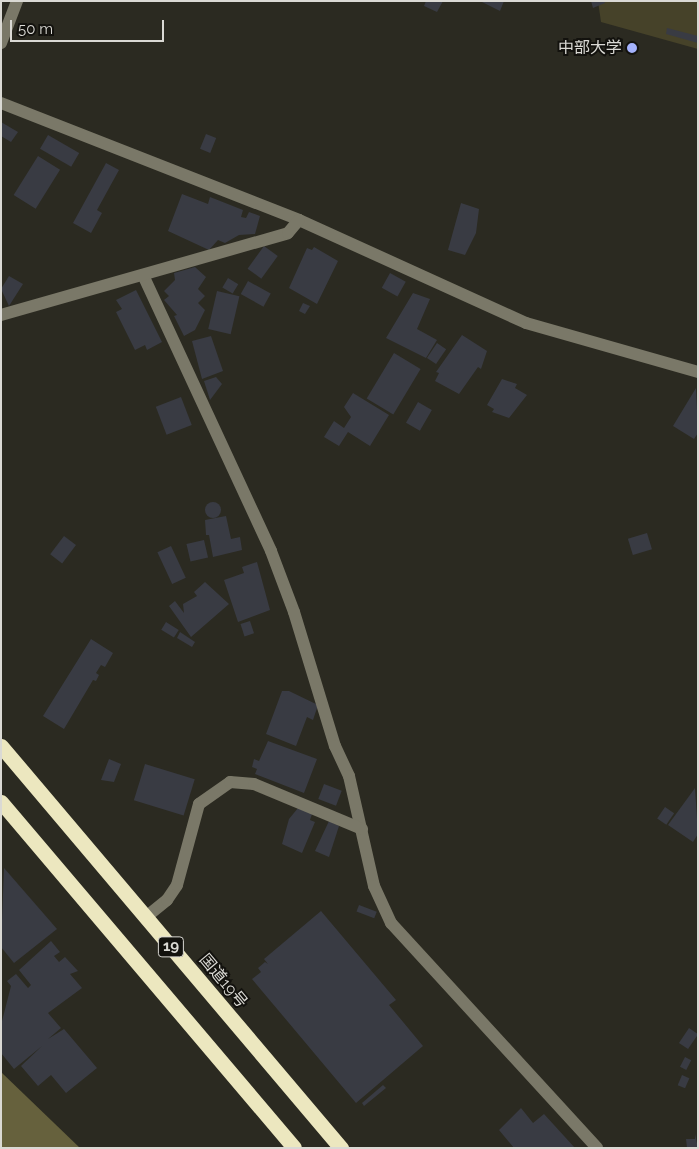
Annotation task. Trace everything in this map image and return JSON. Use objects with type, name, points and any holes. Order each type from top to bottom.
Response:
[{"type":"highway","name":"国道19号","points":[[1,746],[341,1148]]},
{"type":"highway","name":"19","points":[[1,802],[294,1148]]},
{"type":"street","points":[[1,43],[17,1]]},
{"type":"street","points":[[1,104],[299,220],[526,323],[698,372]]},
{"type":"street","points":[[1,316],[288,233],[299,220]]},
{"type":"street","points":[[143,275],[271,550],[294,612],[335,746],[350,776],[374,886],[392,923],[598,1148]]},
{"type":"street","points":[[146,917],[167,900],[176,885],[199,804],[230,782],[254,784],[362,829]]},
{"type":"shaded area","points":[[598,1],[698,1],[698,49],[601,22]]},
{"type":"shaded area","points":[[1,1072],[80,1148],[1,1148]]},
{"type":"building","points":[[426,1],[443,1],[437,12],[424,6]]},
{"type":"building","points":[[480,1],[504,1],[500,11]]},
{"type":"building","points":[[591,1],[604,1],[605,3],[593,8]]},
{"type":"building","points":[[667,28],[698,36],[698,43],[666,34]]},
{"type":"building","points":[[1,122],[18,132],[11,142],[1,136]]},
{"type":"building","points":[[206,134],[216,138],[210,153],[200,149]]},
{"type":"building","points":[[48,135],[79,153],[71,167],[40,149]]},
{"type":"building","points":[[38,156],[60,170],[36,209],[14,195]]},
{"type":"building","points":[[106,163],[119,170],[97,210],[102,213],[91,233],[73,223]]},
{"type":"building","points":[[182,194],[208,204],[210,197],[243,210],[241,217],[246,218],[249,212],[260,216],[255,234],[239,235],[225,243],[218,240],[209,250],[168,231]]},
{"type":"building","points":[[461,203],[479,209],[476,233],[465,255],[448,250]]},
{"type":"building","points":[[264,246],[278,256],[261,279],[248,269]]},
{"type":"building","points":[[314,247],[338,261],[317,304],[289,288],[307,248],[312,250]]},
{"type":"building","points":[[195,267],[206,277],[198,289],[205,296],[198,303],[205,310],[195,330],[184,336],[174,316],[177,315],[164,300],[169,296],[164,291],[175,280],[174,273]]},
{"type":"building","points":[[390,273],[406,282],[398,297],[382,288]]},
{"type":"building","points":[[9,276],[23,284],[9,306],[1,289]]},
{"type":"building","points":[[228,278],[238,284],[233,294],[222,287]]},
{"type":"building","points":[[248,281],[271,294],[263,307],[241,294]]},
{"type":"building","points":[[136,290],[162,342],[147,350],[145,345],[135,350],[116,312],[122,309],[116,300]]},
{"type":"building","points":[[217,291],[239,296],[231,334],[208,329]]},
{"type":"building","points":[[413,293],[430,299],[417,329],[437,340],[426,358],[386,338]]},
{"type":"building","points":[[303,303],[310,306],[305,314],[299,311]]},
{"type":"building","points":[[462,335],[487,351],[481,369],[478,367],[459,394],[435,381],[439,373],[436,372]]},
{"type":"building","points":[[211,336],[223,371],[202,379],[192,341]]},
{"type":"building","points":[[437,343],[446,349],[436,364],[427,358]]},
{"type":"building","points":[[394,353],[421,369],[393,414],[367,398]]},
{"type":"building","points":[[216,377],[222,384],[210,400],[204,381]]},
{"type":"building","points":[[502,379],[517,384],[515,388],[527,395],[509,418],[492,412],[494,409],[487,405]]},
{"type":"building","points":[[696,388],[698,433],[694,439],[673,426]]},
{"type":"building","points":[[353,393],[389,415],[370,446],[348,432],[339,446],[324,437],[334,421],[344,428],[351,417],[344,407]]},
{"type":"building","points":[[181,397],[192,425],[167,435],[156,407]]},
{"type":"building","points":[[418,402],[432,410],[420,431],[406,423]]},
{"type":"building","points":[[210,502],[216,502],[221,507],[219,516],[210,518],[205,513],[205,507]]},
{"type":"building","points":[[226,516],[231,539],[240,537],[242,550],[213,557],[209,535],[206,535],[205,520]]},
{"type":"building","points":[[647,533],[652,549],[633,555],[628,539]]},
{"type":"building","points":[[64,536],[76,545],[62,563],[50,554]]},
{"type":"building","points":[[204,540],[208,558],[191,562],[186,544]]},
{"type":"building","points":[[171,546],[186,578],[172,584],[157,552]]},
{"type":"building","points":[[257,562],[270,610],[238,622],[224,580],[244,573],[242,567]]},
{"type":"building","points":[[205,582],[229,604],[191,637],[169,606],[175,601],[184,613],[183,604],[197,596],[194,592]]},
{"type":"building","points":[[250,621],[254,633],[245,636],[240,624]]},
{"type":"building","points":[[166,622],[179,630],[174,638],[161,630]]},
{"type":"building","points":[[180,632],[195,642],[192,647],[177,638]]},
{"type":"building","points":[[91,639],[113,653],[105,667],[101,665],[96,673],[99,675],[96,681],[93,680],[64,729],[43,716]]},
{"type":"building","points":[[282,691],[289,691],[318,705],[313,720],[307,717],[296,746],[266,734]]},
{"type":"building","points":[[268,741],[317,759],[304,793],[255,774],[257,769],[252,767],[254,759],[259,761]]},
{"type":"building","points":[[109,759],[121,764],[114,782],[101,780]]},
{"type":"building","points":[[145,764],[195,779],[184,816],[134,800]]},
{"type":"building","points":[[324,784],[342,791],[336,806],[318,799]]},
{"type":"building","points":[[695,788],[698,834],[693,842],[668,825]]},
{"type":"building","points":[[665,807],[674,813],[666,825],[657,819]]},
{"type":"building","points":[[298,808],[312,814],[310,820],[315,822],[302,853],[282,844],[289,819]]},
{"type":"building","points":[[329,821],[339,826],[329,857],[315,851]]},
{"type":"building","points":[[4,868],[57,929],[14,963],[1,947]]},
{"type":"building","points":[[359,905],[377,912],[374,918],[356,912]]},
{"type":"building","points":[[321,911],[396,1000],[389,1005],[423,1046],[356,1103],[252,979],[261,972],[258,968],[265,962],[268,964],[264,959]]},
{"type":"building","points":[[51,941],[60,952],[54,956],[59,962],[65,957],[78,971],[70,974],[82,988],[48,1013],[61,1028],[48,1039],[64,1029],[97,1068],[66,1093],[51,1075],[38,1086],[21,1066],[42,1046],[14,1069],[1,1053],[1,1025],[11,986],[7,981],[16,974],[28,988],[31,985],[19,970]]},
{"type":"building","points":[[689,1028],[698,1034],[688,1049],[679,1043]]},
{"type":"building","points":[[685,1057],[691,1060],[686,1070],[680,1067]]},
{"type":"building","points":[[682,1075],[689,1078],[685,1088],[678,1085]]},
{"type":"building","points":[[383,1085],[386,1088],[364,1106],[362,1103]]},
{"type":"building","points":[[521,1108],[533,1123],[544,1114],[575,1148],[514,1148],[499,1130]]},
{"type":"building","points":[[695,1134],[698,1148],[687,1148],[686,1139],[695,1139]]},
{"type":"place","name":"中部大学","points":[[632,48]]}]
